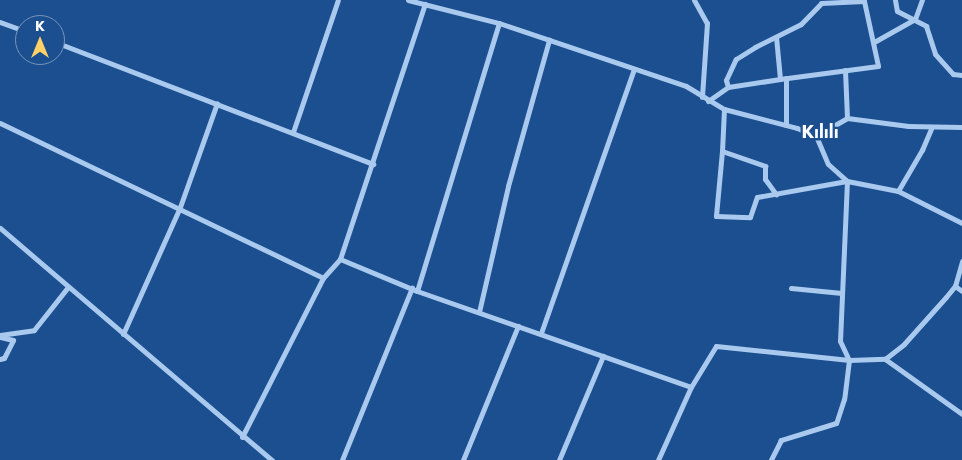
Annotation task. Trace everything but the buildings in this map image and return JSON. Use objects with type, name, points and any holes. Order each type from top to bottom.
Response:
[{"type":"street","points":[[293,132],[338,0]]},
{"type":"street","points":[[408,0],[499,23],[686,86],[724,109],[786,125],[816,136],[828,164],[847,181]]},
{"type":"street","points":[[694,0],[707,24],[702,97]]},
{"type":"street","points":[[895,0],[897,11],[926,26],[935,54],[953,74],[962,75]]},
{"type":"street","points":[[874,42],[915,19],[922,0]]},
{"type":"street","points":[[708,101],[728,87],[878,66],[864,1],[821,2],[801,24],[736,59],[726,80],[728,87]]},
{"type":"street","points":[[242,437],[323,278],[340,260],[425,4]]},
{"type":"street","points":[[0,22],[15,27]]},
{"type":"street","points":[[342,460],[414,290],[499,23]]},
{"type":"street","points":[[776,37],[783,79],[786,125]]},
{"type":"street","points":[[479,312],[508,186],[550,40]]},
{"type":"street","points":[[65,46],[373,164]]},
{"type":"street","points":[[541,333],[634,69]]},
{"type":"street","points":[[845,70],[846,118]]},
{"type":"street","points":[[124,334],[180,207],[217,103]]},
{"type":"street","points":[[724,109],[716,216],[750,217],[757,197],[847,181],[898,191],[962,222]]},
{"type":"street","points":[[816,136],[846,118],[932,127],[962,128]]},
{"type":"street","points":[[0,123],[180,207],[323,278]]},
{"type":"street","points":[[898,191],[922,150],[932,127]]},
{"type":"street","points":[[722,152],[765,166],[765,179],[776,194]]},
{"type":"street","points":[[771,460],[781,440],[836,423],[844,399],[849,360],[840,341],[847,181]]},
{"type":"street","points":[[0,228],[242,437],[272,460]]},
{"type":"street","points":[[340,260],[414,290],[691,387]]},
{"type":"street","points":[[658,460],[691,387],[716,346],[849,360],[885,359],[904,344],[955,286],[962,261]]},
{"type":"street","points":[[955,286],[962,292]]},
{"type":"street","points":[[0,336],[34,330],[68,287]]},
{"type":"street","points":[[791,288],[842,293]]},
{"type":"street","points":[[463,460],[518,326]]},
{"type":"street","points":[[0,336],[13,340],[4,358],[0,359]]},
{"type":"street","points":[[559,460],[603,356]]},
{"type":"street","points":[[885,359],[962,414]]},
{"type":"district","name":"Kılılı","points":[[820,132]]}]
